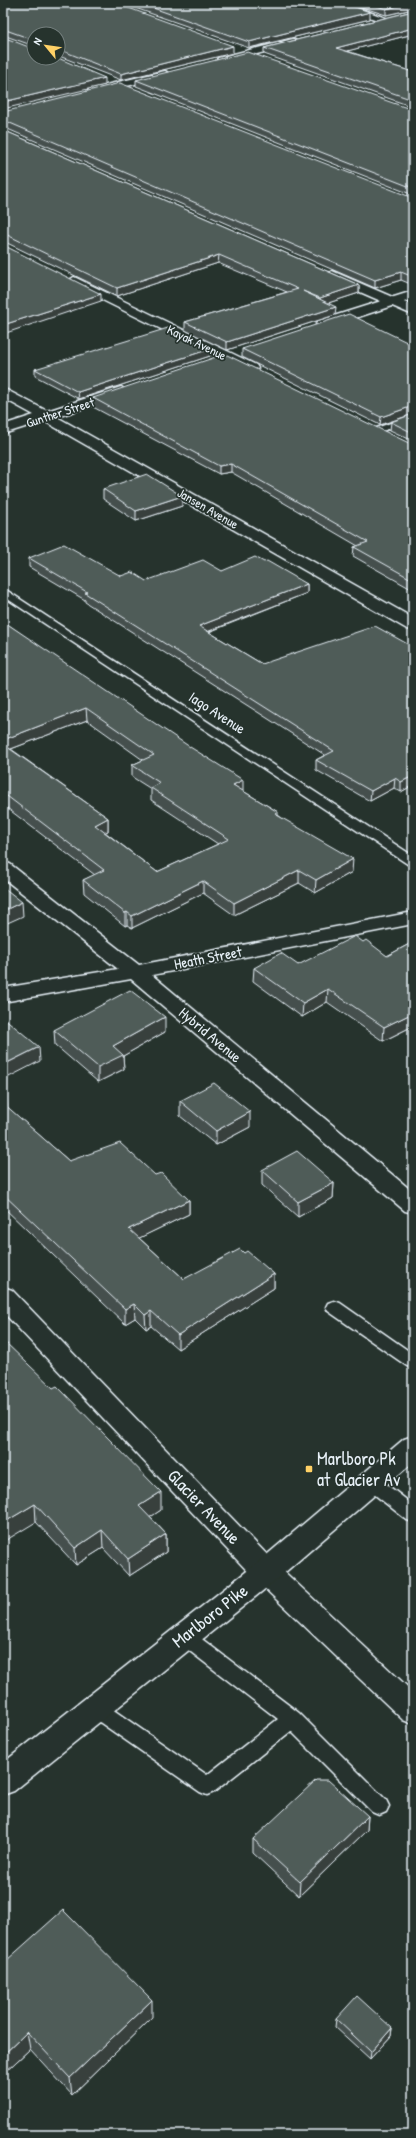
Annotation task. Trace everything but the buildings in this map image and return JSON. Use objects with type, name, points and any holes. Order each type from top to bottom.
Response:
[{"type":"street","points":[[335,3],[390,19],[363,25]]},
{"type":"street","points":[[210,63],[302,40]]},
{"type":"street","points":[[233,48],[263,59]]},
{"type":"street","points":[[81,94],[172,72]]},
{"type":"street","points":[[99,77],[134,91]]},
{"type":"street","points":[[320,270],[413,311]]},
{"type":"street","name":"Kayak Avenue","points":[[65,277],[260,373]]},
{"type":"street","points":[[309,329],[413,295]]},
{"type":"street","points":[[210,361],[241,351]]},
{"type":"street","name":"Gunther Street","points":[[3,430],[136,386]]},
{"type":"street","name":"Jansen Avenue","points":[[3,392],[413,625]]},
{"type":"street","points":[[362,424],[395,440]]},
{"type":"street","name":"Hybrid Avenue","points":[[3,868],[135,972],[413,1205]]},
{"type":"street","name":"Heath Street","points":[[3,995],[135,972],[413,918]]},
{"type":"street","name":"Glacier Avenue","points":[[3,1296],[266,1572],[413,1711]]},
{"type":"street","name":"Marlboro Pike","points":[[3,1781],[266,1572],[413,1446]]},
{"type":"lane","points":[[376,430],[413,418]]},
{"type":"lane","name":"Iago Avenue","points":[[3,591],[413,862]]},
{"type":"lane","points":[[334,1307],[413,1362]]},
{"type":"lane","points":[[371,1482],[413,1515]]},
{"type":"lane","points":[[184,1636],[292,1719],[379,1806]]},
{"type":"lane","points":[[95,1708],[206,1786],[292,1719]]},
{"type":"place","name":"Marlboro Pk at Glacier Av","points":[[309,1469]]}]
